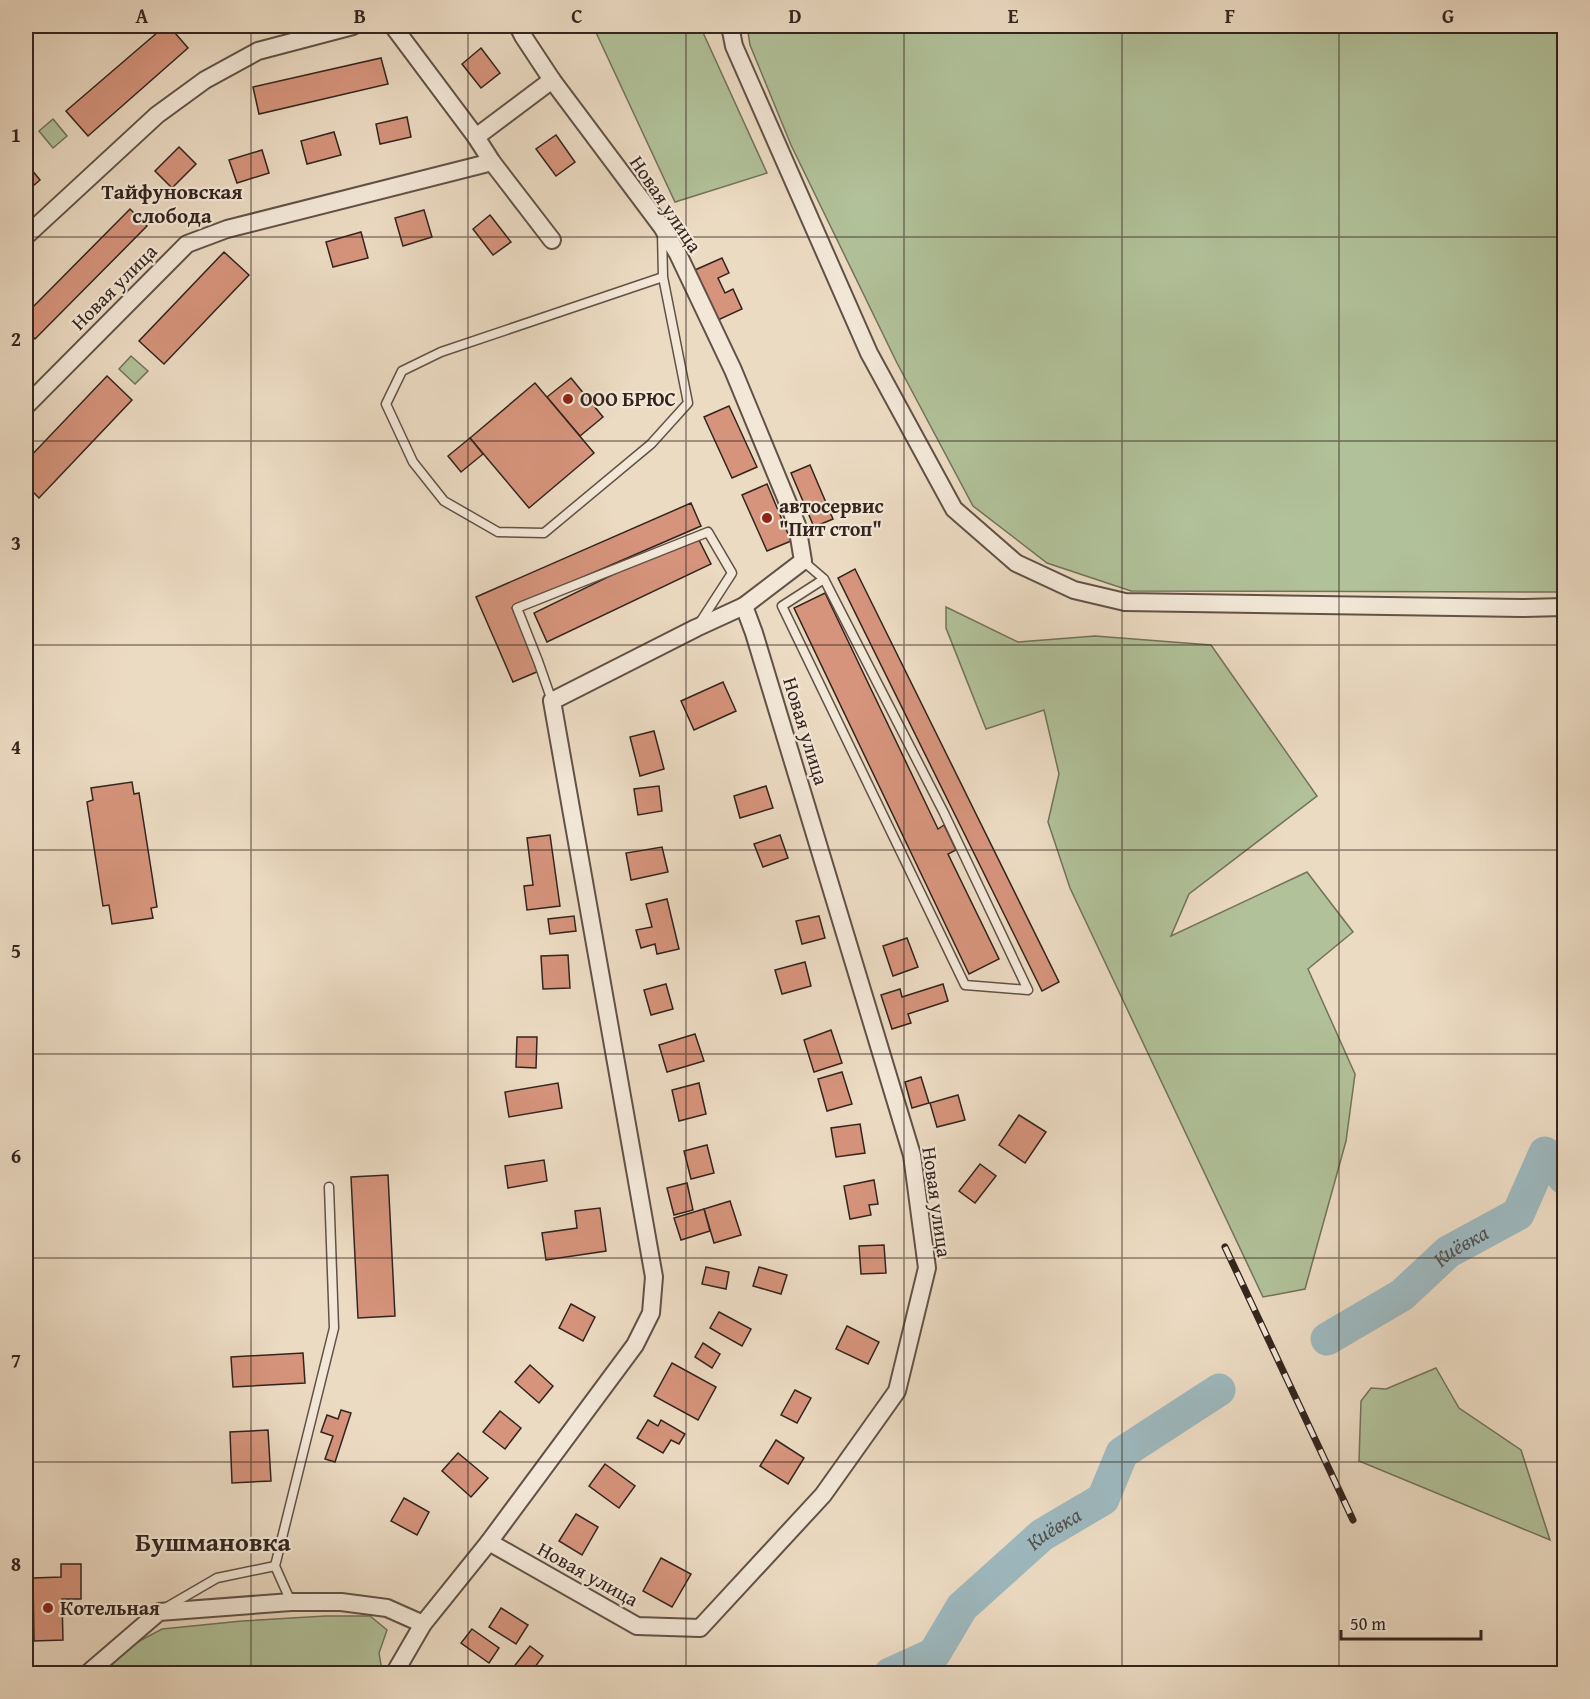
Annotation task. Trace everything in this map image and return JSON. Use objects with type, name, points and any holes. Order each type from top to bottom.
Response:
[{"type":"street","points":[[26,236],[157,115],[205,80],[258,51],[353,26]]},
{"type":"street","points":[[393,26],[552,240]]},
{"type":"street","name":"Новая улица","points":[[518,26],[552,80],[662,227],[678,254],[733,370],[797,525],[803,561]]},
{"type":"street","points":[[730,26],[734,46],[869,353],[954,509],[1016,563],[1074,590],[1125,602],[1380,607],[1564,607]]},
{"type":"street","points":[[476,137],[552,80]]},
{"type":"street","name":"Новая улица","points":[[26,406],[187,244],[227,229],[492,162]]},
{"type":"street","points":[[393,1674],[423,1624],[489,1542],[635,1345],[651,1313],[654,1277],[552,701],[744,606],[803,561]]},
{"type":"street","name":"Новая улица","points":[[489,1542],[637,1626],[700,1628],[823,1496],[897,1391],[927,1268],[912,1155],[744,606]]},
{"type":"street","points":[[87,1674],[159,1612],[291,1602],[341,1602],[387,1608],[423,1624]]},
{"type":"lane","points":[[662,227],[663,278],[688,403],[651,444],[544,532],[498,532],[444,501],[413,462],[386,404],[402,371],[441,352],[663,278]]},
{"type":"lane","points":[[552,701],[517,608],[708,532],[732,573],[696,628]]},
{"type":"lane","points":[[803,561],[824,579],[944,813],[1028,990],[965,985],[782,606],[824,579]]},
{"type":"lane","points":[[291,1602],[275,1566],[334,1328],[329,1187]]},
{"type":"lane","points":[[159,1612],[218,1578],[275,1566]]},
{"type":"green space","points":[[593,26],[700,26],[767,173],[675,202]]},
{"type":"green space","points":[[747,26],[1564,26],[1564,592],[1131,591],[1047,563],[973,506],[897,363],[791,145],[750,45]]},
{"type":"green space","points":[[53,119],[67,136],[53,148],[39,131]]},
{"type":"green space","points":[[131,356],[148,371],[135,384],[119,369]]},
{"type":"green space","points":[[946,607],[1018,642],[1095,636],[1211,645],[1317,796],[1189,894],[1171,936],[1307,872],[1353,932],[1308,969],[1355,1074],[1346,1141],[1305,1289],[1263,1297],[1070,888],[1048,822],[1059,774],[1044,710],[986,729],[946,628]]},
{"type":"green space","points":[[1436,1368],[1459,1408],[1521,1450],[1550,1540],[1359,1461],[1361,1401],[1371,1388],[1386,1389]]},
{"type":"green space","points":[[325,1616],[370,1616],[387,1630],[379,1653],[382,1671],[380,1673],[99,1674],[130,1646],[162,1629]]},
{"type":"building","points":[[165,26],[169,26],[188,48],[88,136],[66,111]]},
{"type":"building","points":[[481,48],[500,73],[481,88],[462,64]]},
{"type":"building","points":[[381,58],[388,84],[259,114],[253,87]]},
{"type":"building","points":[[407,117],[411,137],[380,144],[376,124]]},
{"type":"building","points":[[334,132],[341,155],[307,164],[301,141]]},
{"type":"building","points":[[556,135],[575,162],[556,176],[536,149]]},
{"type":"building","points":[[179,147],[196,164],[172,188],[155,171]]},
{"type":"building","points":[[262,150],[269,173],[237,183],[229,160]]},
{"type":"building","points":[[26,163],[40,180],[26,192]]},
{"type":"building","points":[[130,209],[147,226],[35,339],[26,330],[26,314]]},
{"type":"building","points":[[424,210],[432,237],[403,246],[395,218]]},
{"type":"building","points":[[490,215],[511,242],[493,255],[473,229]]},
{"type":"building","points":[[361,232],[368,258],[333,267],[326,242]]},
{"type":"building","points":[[224,252],[249,275],[164,364],[139,341]]},
{"type":"building","points":[[722,258],[729,273],[718,278],[725,293],[733,289],[742,309],[718,320],[695,270]]},
{"type":"building","points":[[107,376],[132,400],[39,498],[26,485],[26,461]]},
{"type":"building","points":[[571,378],[603,417],[580,436],[547,397]]},
{"type":"building","points":[[535,383],[594,453],[529,508],[470,438]]},
{"type":"building","points":[[729,406],[757,467],[732,478],[704,417]]},
{"type":"building","points":[[470,438],[483,454],[461,472],[448,456]]},
{"type":"building","points":[[810,465],[833,519],[814,527],[791,473]]},
{"type":"building","name":"автосервис \"Пит стоп\"","points":[[767,484],[791,541],[767,551],[742,495]]},
{"type":"building","points":[[691,503],[701,526],[512,608],[539,671],[513,682],[476,597]]},
{"type":"building","points":[[696,534],[711,564],[547,642],[534,613]]},
{"type":"building","points":[[855,569],[1059,982],[1042,991],[838,578]]},
{"type":"building","points":[[825,593],[938,829],[944,825],[956,850],[948,854],[999,959],[969,974],[794,608]]},
{"type":"building","points":[[723,682],[736,711],[694,730],[681,701]]},
{"type":"building","points":[[654,731],[664,769],[640,776],[630,737]]},
{"type":"building","points":[[132,782],[134,794],[139,793],[157,907],[151,908],[153,918],[112,924],[109,905],[103,906],[87,802],[93,800],[91,788]]},
{"type":"building","points":[[659,786],[662,811],[638,815],[634,789]]},
{"type":"building","points":[[766,786],[773,808],[740,818],[734,796]]},
{"type":"building","points":[[550,835],[560,906],[527,910],[524,886],[533,885],[527,838]]},
{"type":"building","points":[[780,835],[788,858],[763,867],[754,844]]},
{"type":"building","points":[[662,847],[668,872],[631,880],[626,853]]},
{"type":"building","points":[[667,899],[679,949],[657,954],[655,944],[641,948],[636,930],[652,927],[646,904]]},
{"type":"building","points":[[574,916],[576,931],[550,934],[548,919]]},
{"type":"building","points":[[819,916],[825,938],[802,944],[796,921]]},
{"type":"building","points":[[907,938],[918,967],[893,976],[883,946]]},
{"type":"building","points":[[568,955],[570,988],[543,989],[541,956]]},
{"type":"building","points":[[805,962],[811,986],[782,994],[775,970]]},
{"type":"building","points":[[666,984],[673,1009],[651,1015],[644,990]]},
{"type":"building","points":[[943,984],[948,1001],[908,1014],[911,1023],[892,1029],[881,995],[900,989],[902,997]]},
{"type":"building","points":[[831,1030],[842,1063],[814,1072],[804,1040]]},
{"type":"building","points":[[695,1034],[704,1061],[667,1072],[659,1045]]},
{"type":"building","points":[[517,1037],[537,1037],[536,1068],[516,1067]]},
{"type":"building","points":[[842,1072],[852,1104],[827,1111],[818,1079]]},
{"type":"building","points":[[921,1077],[929,1103],[912,1108],[905,1082]]},
{"type":"building","points":[[558,1083],[562,1108],[509,1117],[505,1092]]},
{"type":"building","points":[[699,1083],[706,1114],[679,1121],[672,1090]]},
{"type":"building","points":[[958,1095],[965,1120],[937,1127],[930,1103]]},
{"type":"building","points":[[1019,1115],[1046,1132],[1025,1163],[999,1145]]},
{"type":"building","points":[[860,1124],[865,1153],[836,1157],[831,1128]]},
{"type":"building","points":[[707,1145],[714,1173],[691,1179],[684,1151]]},
{"type":"building","points":[[544,1160],[547,1181],[508,1188],[505,1166]]},
{"type":"building","points":[[980,1164],[996,1176],[975,1203],[959,1191]]},
{"type":"building","points":[[388,1175],[395,1316],[358,1318],[351,1177]]},
{"type":"building","points":[[874,1180],[878,1204],[869,1205],[871,1215],[850,1219],[844,1186]]},
{"type":"building","points":[[687,1183],[693,1210],[674,1215],[667,1188]]},
{"type":"building","points":[[730,1201],[741,1235],[714,1243],[704,1209]]},
{"type":"building","points":[[600,1208],[606,1251],[546,1260],[542,1233],[577,1228],[575,1211]]},
{"type":"building","points":[[704,1209],[710,1231],[681,1240],[674,1218]]},
{"type":"building","points":[[884,1245],[886,1273],[861,1274],[859,1246]]},
{"type":"building","points":[[706,1267],[729,1272],[726,1289],[702,1284]]},
{"type":"building","points":[[759,1267],[787,1275],[781,1294],[753,1286]]},
{"type":"building","points":[[571,1304],[595,1317],[583,1341],[559,1328]]},
{"type":"building","points":[[719,1312],[751,1329],[742,1346],[710,1328]]},
{"type":"building","points":[[847,1326],[879,1342],[868,1364],[836,1349]]},
{"type":"building","points":[[703,1343],[720,1354],[712,1368],[695,1357]]},
{"type":"building","points":[[303,1353],[305,1383],[233,1387],[231,1357]]},
{"type":"building","points":[[672,1363],[716,1387],[698,1420],[654,1396]]},
{"type":"building","points":[[530,1365],[553,1386],[539,1403],[515,1382]]},
{"type":"building","points":[[795,1390],[811,1398],[797,1423],[781,1415]]},
{"type":"building","points":[[341,1410],[351,1413],[335,1462],[325,1459],[333,1436],[321,1432],[327,1415],[338,1419]]},
{"type":"building","points":[[500,1411],[521,1428],[505,1449],[483,1432]]},
{"type":"building","points":[[648,1420],[658,1426],[661,1420],[685,1434],[679,1444],[671,1440],[663,1453],[637,1438]]},
{"type":"building","points":[[268,1430],[271,1481],[232,1483],[230,1432]]},
{"type":"building","points":[[776,1440],[804,1458],[788,1484],[760,1466]]},
{"type":"building","points":[[458,1453],[488,1478],[471,1497],[442,1471]]},
{"type":"building","points":[[605,1464],[635,1486],[619,1508],[589,1486]]},
{"type":"building","points":[[404,1498],[429,1512],[417,1535],[391,1521]]},
{"type":"building","points":[[576,1514],[598,1527],[582,1555],[559,1541]]},
{"type":"building","points":[[661,1558],[691,1574],[672,1607],[643,1591]]},
{"type":"building","name":"Котельная","points":[[61,1564],[81,1564],[81,1599],[62,1599],[63,1640],[34,1641],[33,1578],[61,1577]]},
{"type":"building","points":[[501,1608],[528,1625],[516,1644],[489,1627]]},
{"type":"building","points":[[472,1629],[499,1648],[489,1663],[461,1643]]},
{"type":"building","points":[[530,1646],[543,1656],[530,1674],[519,1674],[512,1669]]},
{"type":"waterway","name":"Киёвка","points":[[1327,1339],[1402,1295],[1448,1252],[1518,1214],[1545,1153],[1564,1178]]},
{"type":"waterway","name":"Киёвка","points":[[890,1674],[934,1654],[962,1607],[1042,1535],[1103,1499],[1122,1453],[1219,1390]]},
{"type":"railway","points":[[1225,1247],[1353,1520]]},
{"type":"place","name":"ООО БРЮС","points":[[568,399]]},
{"type":"place","name":"автосервис \"Пит стоп\"","points":[[767,518]]},
{"type":"place","name":"Котельная","points":[[48,1608]]},
{"type":"district","name":"Тайфуновская слобода","points":[[172,204]]},
{"type":"district","name":"Бушмановка","points":[[213,1542]]}]
